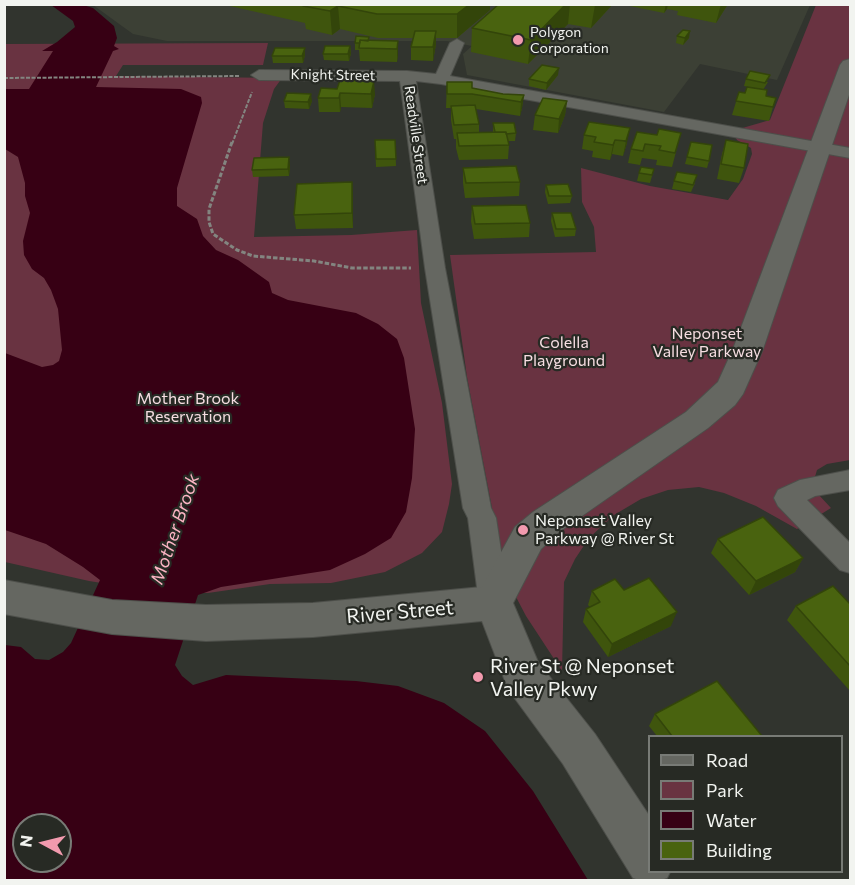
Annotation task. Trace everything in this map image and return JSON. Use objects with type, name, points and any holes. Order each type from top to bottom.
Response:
[{"type":"main road","points":[[648,858],[579,749],[523,675],[494,603],[528,538],[546,522],[697,420],[724,397],[732,386],[836,151],[850,66]]},
{"type":"main road","name":"River Street","points":[[4,597],[70,610],[158,621],[206,623],[313,620],[494,603]]},
{"type":"street","points":[[441,79],[456,43]]},
{"type":"street","name":"Knight Street","points":[[259,75],[407,76]]},
{"type":"street","name":"Readville Street","points":[[494,603],[482,518],[477,508],[435,268],[407,76],[441,79],[836,151]]},
{"type":"street","points":[[850,480],[809,487],[788,498],[850,561]]},
{"type":"path","points":[[4,78],[259,75],[208,209],[213,234],[237,250],[253,256],[314,261],[352,268],[435,268]]},
{"type":"shaded area","points":[[93,5],[810,5],[777,80],[700,64],[664,112],[467,75],[463,54],[472,46],[447,41],[167,41],[133,34]]},
{"type":"green space","name":"Neponset Valley Parkway","points":[[816,5],[850,5],[850,460],[827,464],[817,470],[814,480],[818,494],[831,508],[797,529],[756,506],[724,493],[699,487],[668,490],[641,499],[614,515],[589,538],[564,582],[562,671],[526,616],[505,576],[467,377],[450,255],[596,252],[594,227],[582,202],[581,168],[650,186],[728,200],[743,179],[752,154],[751,148],[737,140],[734,134],[739,129],[770,120]]},
{"type":"green space","name":"Mother Brook Reservation","points":[[268,43],[263,65],[123,65],[116,76],[282,78],[274,89],[263,123],[254,237],[351,235],[417,230],[421,303],[442,403],[452,484],[442,532],[422,553],[385,572],[331,583],[270,584],[208,593],[152,591],[89,581],[5,562],[4,44]]},
{"type":"water","name":"Mother Brook","points":[[51,5],[83,5],[93,8],[114,26],[117,38],[114,46],[119,49],[113,51],[96,87],[181,89],[201,97],[202,103],[177,188],[177,206],[197,219],[203,236],[216,250],[238,260],[269,282],[272,293],[288,300],[356,313],[378,324],[397,339],[404,358],[415,429],[412,478],[406,512],[391,538],[365,554],[330,570],[221,587],[198,595],[175,665],[182,676],[193,685],[226,675],[356,681],[398,686],[444,703],[485,731],[533,791],[588,880],[5,880],[5,645],[21,647],[35,659],[49,660],[63,652],[71,643],[100,580],[46,544],[5,530],[5,353],[42,367],[59,361],[62,350],[58,309],[51,290],[44,278],[32,269],[24,255],[23,241],[30,213],[18,157],[5,149],[4,89],[29,89],[53,51],[42,51],[75,27],[73,21]]},
{"type":"building","points":[[305,4],[470,4],[457,14],[377,14],[338,6],[330,11],[303,6]]},
{"type":"building","points":[[499,4],[566,4],[531,40],[472,28]]},
{"type":"building","points":[[683,30],[690,31],[685,38],[677,36]]},
{"type":"building","points":[[415,31],[436,31],[433,47],[411,47]]},
{"type":"building","points":[[356,36],[369,37],[368,41],[360,40],[360,43],[355,43]]},
{"type":"building","points":[[360,40],[398,41],[397,49],[359,48]]},
{"type":"building","points":[[325,46],[350,46],[348,54],[323,54]]},
{"type":"building","points":[[275,48],[305,48],[302,56],[272,56]]},
{"type":"building","points":[[542,65],[559,68],[547,83],[529,79]]},
{"type":"building","points":[[750,71],[770,75],[765,83],[746,79]]},
{"type":"building","points":[[340,80],[374,81],[371,94],[340,93],[339,98],[318,98],[321,88],[337,89]]},
{"type":"building","points":[[447,82],[472,82],[472,88],[503,94],[524,95],[521,102],[472,94],[447,94]]},
{"type":"building","points":[[747,87],[767,90],[766,96],[776,98],[773,107],[736,101],[739,92],[745,93]]},
{"type":"building","points":[[287,93],[311,94],[308,102],[284,101]]},
{"type":"building","points":[[543,98],[567,101],[559,119],[535,115]]},
{"type":"building","points":[[475,105],[479,124],[454,125],[451,106]]},
{"type":"building","points":[[589,122],[630,128],[626,141],[615,140],[613,145],[594,142],[596,137],[584,135]]},
{"type":"building","points":[[493,123],[514,123],[516,133],[495,132]]},
{"type":"building","points":[[659,129],[681,133],[675,153],[659,150],[661,146],[645,144],[643,151],[631,149],[637,132],[657,135]]},
{"type":"building","points":[[506,132],[509,145],[459,146],[457,133]]},
{"type":"building","points":[[375,140],[395,140],[396,159],[376,159]]},
{"type":"building","points":[[726,140],[748,144],[744,168],[721,164]]},
{"type":"building","points":[[691,142],[712,145],[709,161],[687,157]]},
{"type":"building","points":[[289,157],[288,169],[252,170],[254,158]]},
{"type":"building","points":[[516,166],[520,182],[466,183],[463,168]]},
{"type":"building","points":[[641,167],[654,169],[652,175],[639,173]]},
{"type":"building","points":[[677,172],[697,175],[693,185],[674,181]]},
{"type":"building","points":[[352,182],[352,213],[294,215],[297,184]]},
{"type":"building","points":[[568,184],[572,196],[549,196],[546,185]]},
{"type":"building","points":[[526,205],[530,223],[475,224],[472,206]]},
{"type":"building","points":[[552,213],[571,213],[576,229],[556,229]]},
{"type":"building","points":[[763,517],[803,558],[756,581],[718,539]]},
{"type":"building","points":[[649,578],[677,612],[612,644],[586,609],[600,602],[592,591],[615,579],[624,590]]},
{"type":"building","points":[[833,586],[850,604],[850,666],[796,606]]},
{"type":"building","points":[[717,681],[761,735],[671,735],[655,714]]},
{"type":"place","name":"Polygon Corporation","points":[[518,40]]},
{"type":"place","name":"Neponset Valley Parkway @ River St","points":[[523,530]]},
{"type":"place","name":"River St @ Neponset Valley Pkwy","points":[[478,677]]},
{"type":"park label","name":"Colella Playground","points":[[564,352]]}]
